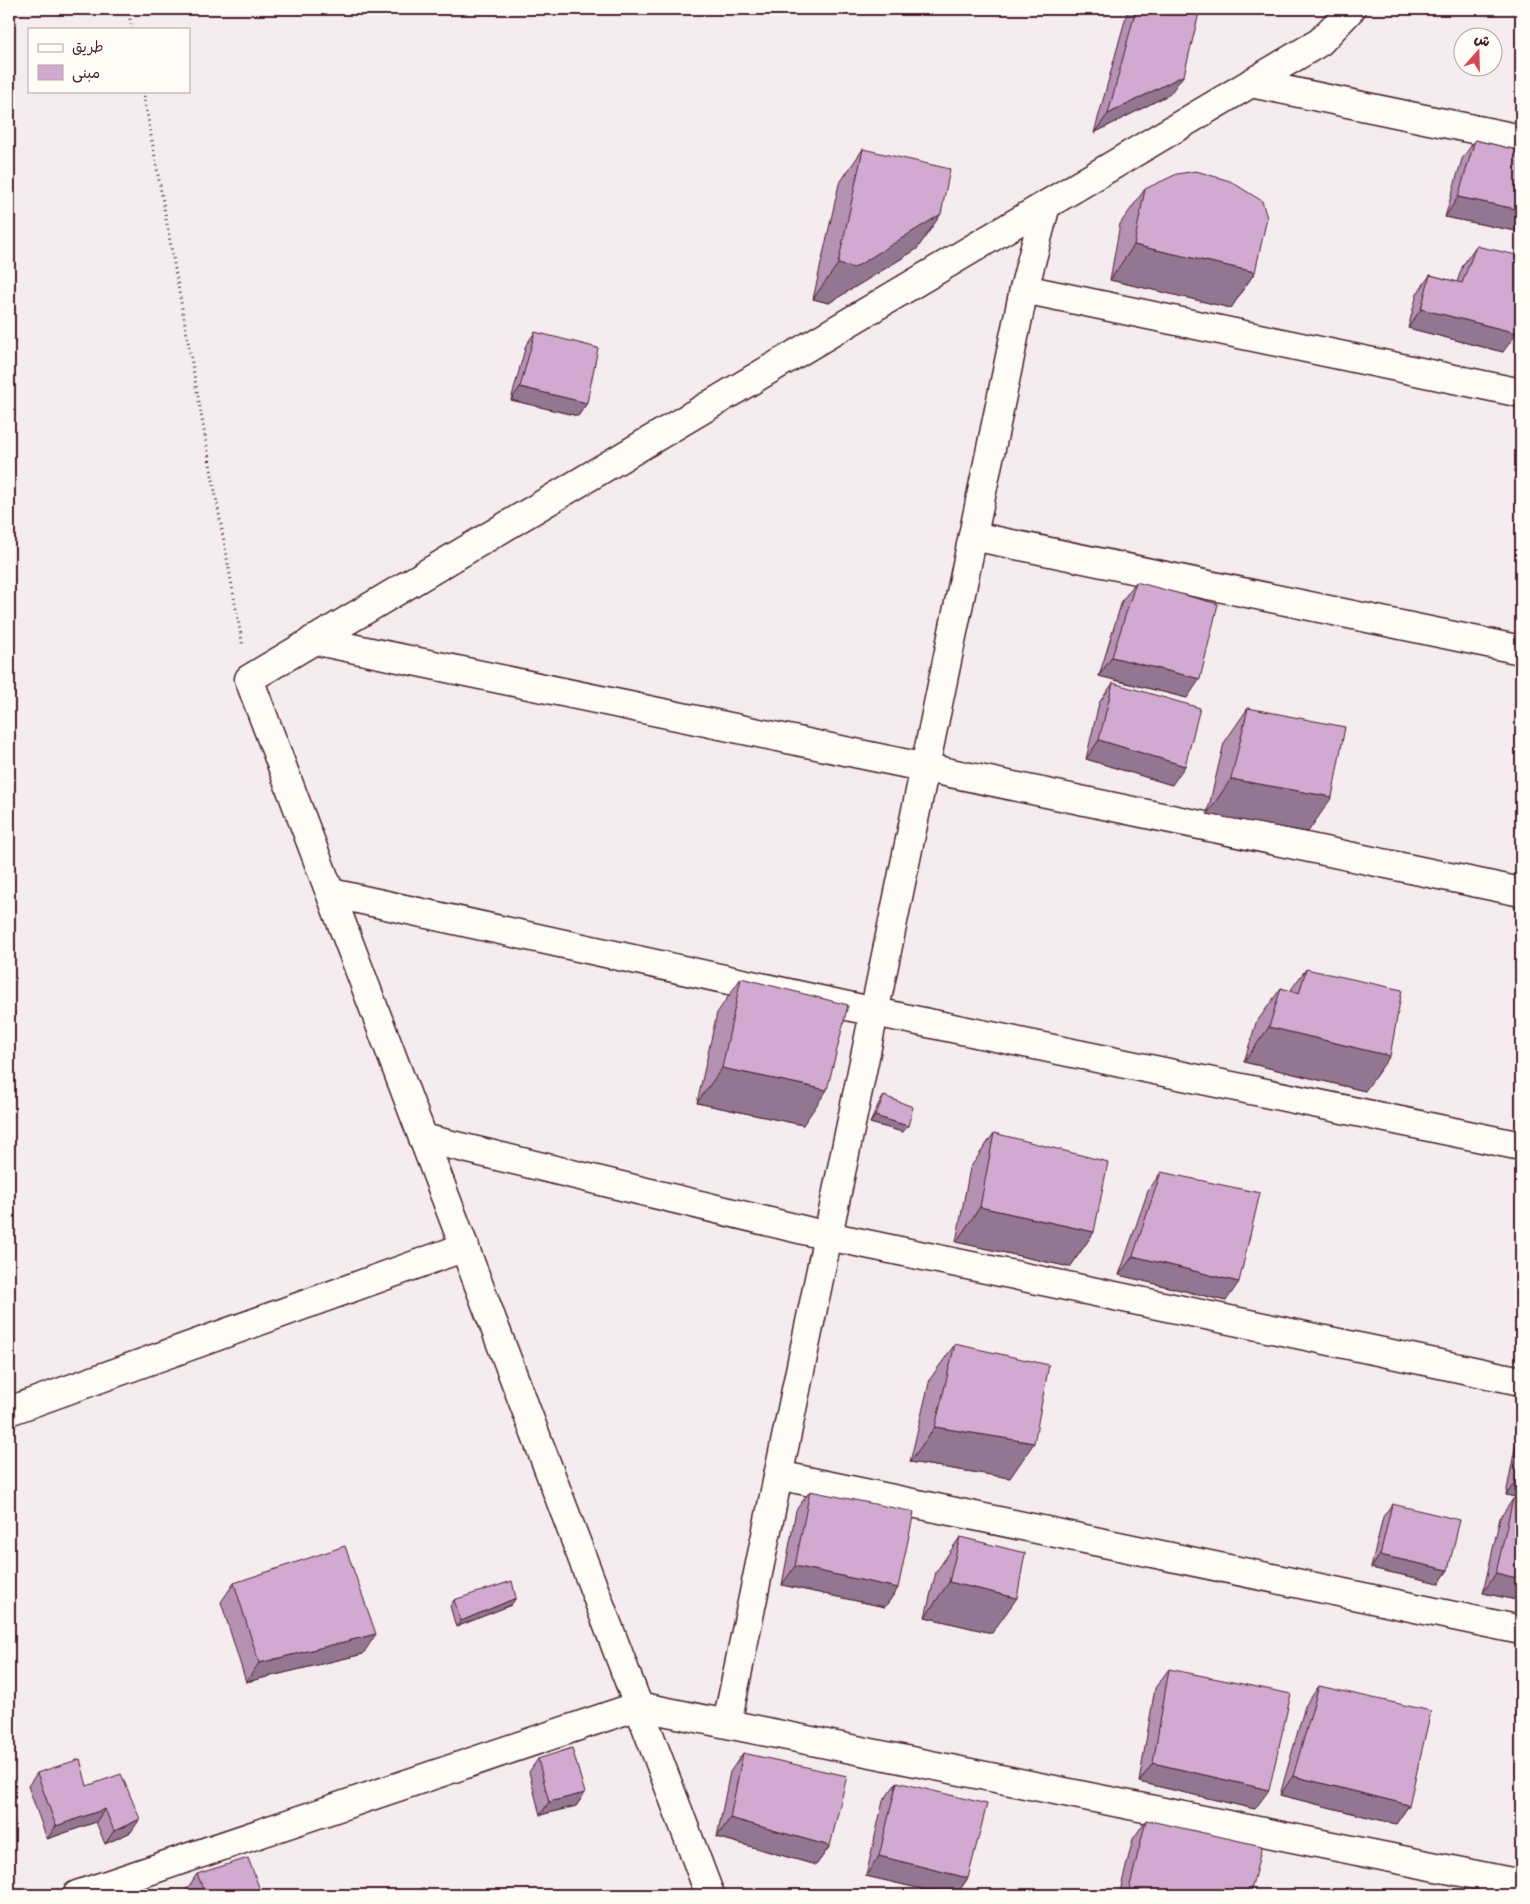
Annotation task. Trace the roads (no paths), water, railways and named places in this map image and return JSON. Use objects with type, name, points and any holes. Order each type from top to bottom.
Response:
[{"type":"street","points":[[710,1895],[249,679],[1320,42],[1351,9]]},
{"type":"street","points":[[1251,83],[1521,139]]},
{"type":"street","points":[[727,1724],[1024,289],[1046,205]]},
{"type":"street","points":[[1024,289],[1521,393]]},
{"type":"street","points":[[974,536],[1521,650]]},
{"type":"street","points":[[314,640],[1521,892]]},
{"type":"street","points":[[330,893],[875,1012],[1521,1146]]},
{"type":"street","points":[[423,1138],[828,1236],[1521,1380]]},
{"type":"street","points":[[9,1411],[464,1247]]},
{"type":"street","points":[[778,1475],[1521,1630]]},
{"type":"street","points":[[77,1895],[638,1706],[1521,1884]]}]
